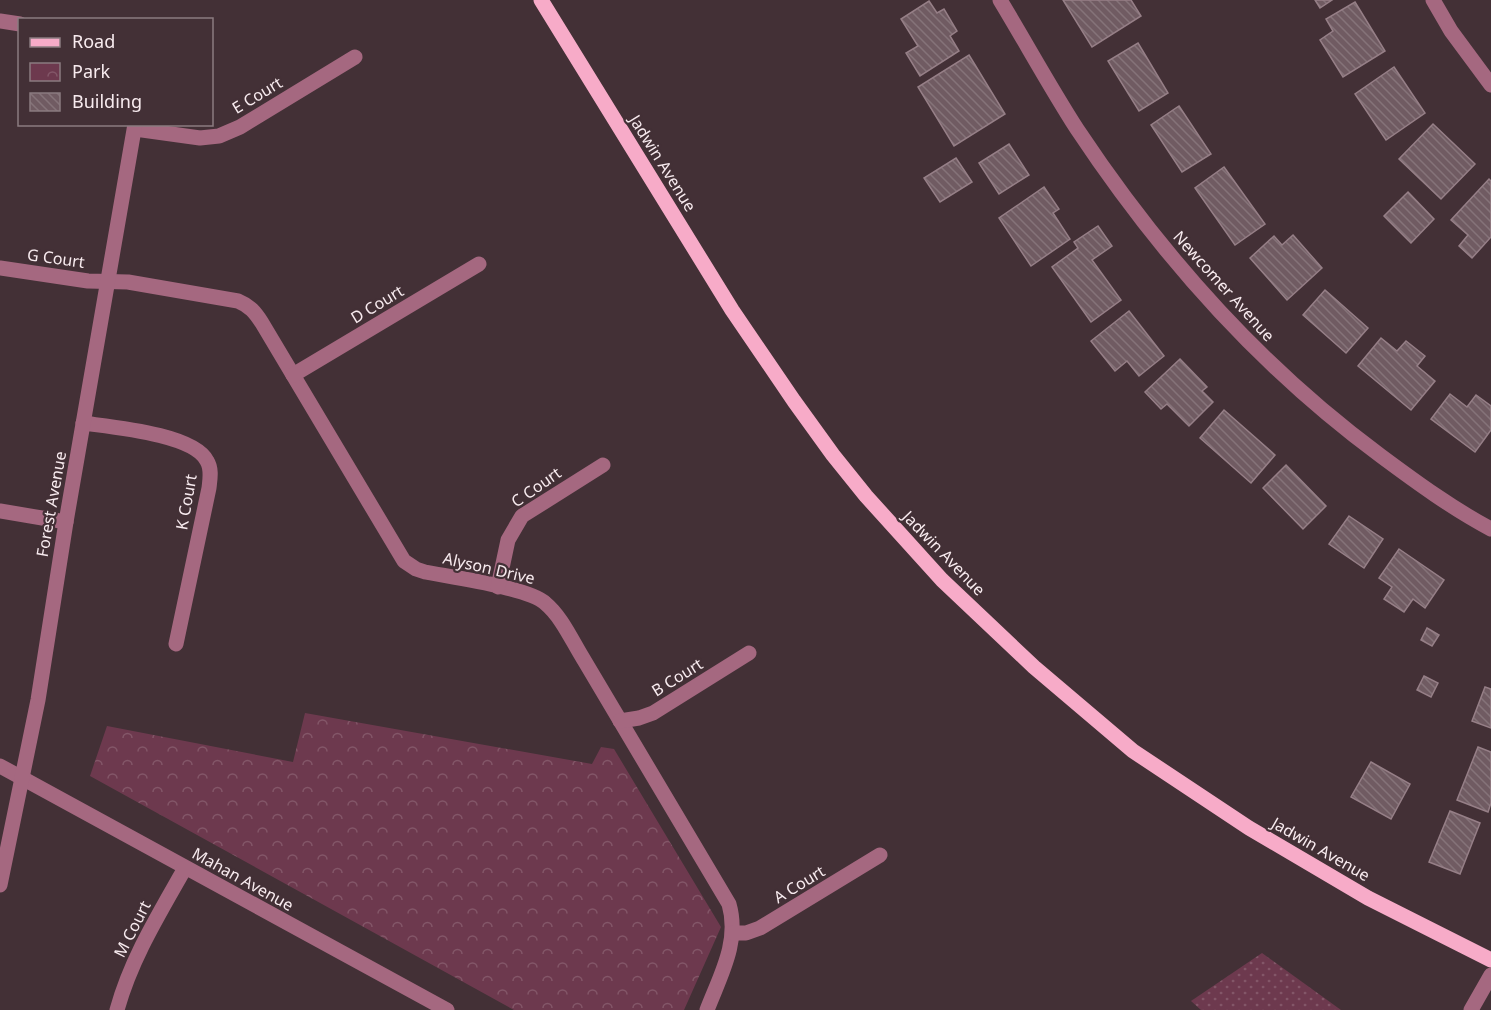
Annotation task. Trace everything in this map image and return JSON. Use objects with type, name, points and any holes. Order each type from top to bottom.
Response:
[{"type":"main road","name":"Jadwin Avenue","points":[[541,0],[732,310],[794,401],[833,456],[866,496],[942,580],[1034,667],[1133,750],[1249,828],[1368,898],[1491,960]]},
{"type":"street","name":"Newcomer Avenue","points":[[1000,0],[1076,127],[1123,195],[1180,269],[1297,390],[1354,437],[1408,476],[1491,529]]},
{"type":"street","points":[[1433,0],[1451,31],[1491,85]]},
{"type":"street","points":[[0,21],[18,24]]},
{"type":"street","name":"E Court","points":[[135,127],[200,138],[219,136],[240,127],[355,57]]},
{"type":"street","name":"Forest Avenue","points":[[0,885],[38,700],[66,522],[135,127]]},
{"type":"street","name":"D Court","points":[[293,375],[479,264]]},
{"type":"street","name":"G Court","points":[[0,268],[108,282]]},
{"type":"street","name":"Alyson Drive","points":[[108,282],[158,286],[238,301],[246,305],[257,314],[404,561],[425,572],[527,593],[549,606],[729,904],[733,916],[733,933],[707,1010]]},
{"type":"street","name":"K Court","points":[[83,423],[164,436],[196,448],[207,460],[211,476],[209,488],[176,644]]},
{"type":"street","name":"C Court","points":[[498,587],[508,540],[522,516],[603,465]]},
{"type":"street","points":[[0,511],[66,522]]},
{"type":"street","name":"B Court","points":[[620,721],[633,720],[653,713],[749,653]]},
{"type":"street","name":"Mahan Avenue","points":[[0,766],[447,1010]]},
{"type":"street","name":"A Court","points":[[733,933],[746,933],[760,928],[880,855]]},
{"type":"street","name":"M Court","points":[[117,1010],[142,946],[185,867]]},
{"type":"street","points":[[1472,1010],[1491,975]]},
{"type":"green space","points":[[305,713],[592,764],[601,747],[614,749],[721,927],[684,1010],[514,1010],[90,776],[107,726],[293,762]]},
{"type":"green space","points":[[1262,953],[1341,1010],[1201,1010],[1191,1001]]},
{"type":"building","points":[[1063,0],[1131,0],[1141,16],[1092,47]]},
{"type":"building","points":[[1315,0],[1332,0],[1320,8]]},
{"type":"building","points":[[929,1],[937,13],[944,9],[957,31],[950,36],[959,51],[920,76],[906,53],[918,46],[901,19]]},
{"type":"building","points":[[1355,2],[1385,51],[1343,77],[1320,40],[1333,31],[1326,19]]},
{"type":"building","points":[[1138,43],[1168,93],[1139,111],[1108,61]]},
{"type":"building","points":[[969,55],[1005,114],[954,146],[918,87]]},
{"type":"building","points":[[1394,67],[1425,113],[1386,140],[1355,94]]},
{"type":"building","points":[[1179,106],[1211,154],[1182,172],[1151,125]]},
{"type":"building","points":[[1433,124],[1475,164],[1441,199],[1399,159]]},
{"type":"building","points":[[1009,144],[1029,175],[999,194],[979,163]]},
{"type":"building","points":[[956,158],[972,182],[940,202],[924,178]]},
{"type":"building","points":[[1224,167],[1265,224],[1235,245],[1195,188]]},
{"type":"building","points":[[1489,179],[1491,181],[1491,237],[1472,258],[1459,246],[1468,235],[1451,220]]},
{"type":"building","points":[[1044,187],[1059,209],[1053,213],[1070,239],[1031,266],[999,218]]},
{"type":"building","points":[[1408,192],[1434,219],[1411,243],[1384,216]]},
{"type":"building","points":[[1098,226],[1112,246],[1092,260],[1121,300],[1091,322],[1052,267],[1078,248],[1074,242]]},
{"type":"building","points":[[1293,235],[1322,268],[1287,300],[1250,258],[1274,236],[1282,245]]},
{"type":"building","points":[[1325,290],[1368,328],[1346,353],[1303,315]]},
{"type":"building","points":[[1129,311],[1164,356],[1139,376],[1127,361],[1115,371],[1091,341]]},
{"type":"building","points":[[1381,338],[1397,351],[1406,341],[1425,356],[1417,366],[1435,381],[1411,410],[1358,366]]},
{"type":"building","points":[[1180,359],[1207,387],[1202,391],[1213,402],[1189,426],[1167,404],[1161,409],[1145,392]]},
{"type":"building","points":[[1450,394],[1467,407],[1476,395],[1491,406],[1491,430],[1475,452],[1431,419]]},
{"type":"building","points":[[1224,410],[1275,455],[1251,483],[1200,438]]},
{"type":"building","points":[[1286,465],[1326,506],[1303,529],[1263,488]]},
{"type":"building","points":[[1349,516],[1383,539],[1364,568],[1329,544]]},
{"type":"building","points":[[1399,549],[1444,580],[1425,608],[1413,599],[1404,612],[1384,599],[1392,587],[1379,578]]},
{"type":"building","points":[[1427,628],[1439,635],[1432,646],[1421,640]]},
{"type":"building","points":[[1424,676],[1438,683],[1431,697],[1417,690]]},
{"type":"building","points":[[1485,687],[1491,689],[1491,728],[1472,721]]},
{"type":"building","points":[[1478,747],[1491,752],[1491,803],[1488,812],[1457,800]]},
{"type":"building","points":[[1371,762],[1410,784],[1391,819],[1351,797]]},
{"type":"building","points":[[1450,811],[1480,823],[1460,874],[1429,862]]}]
